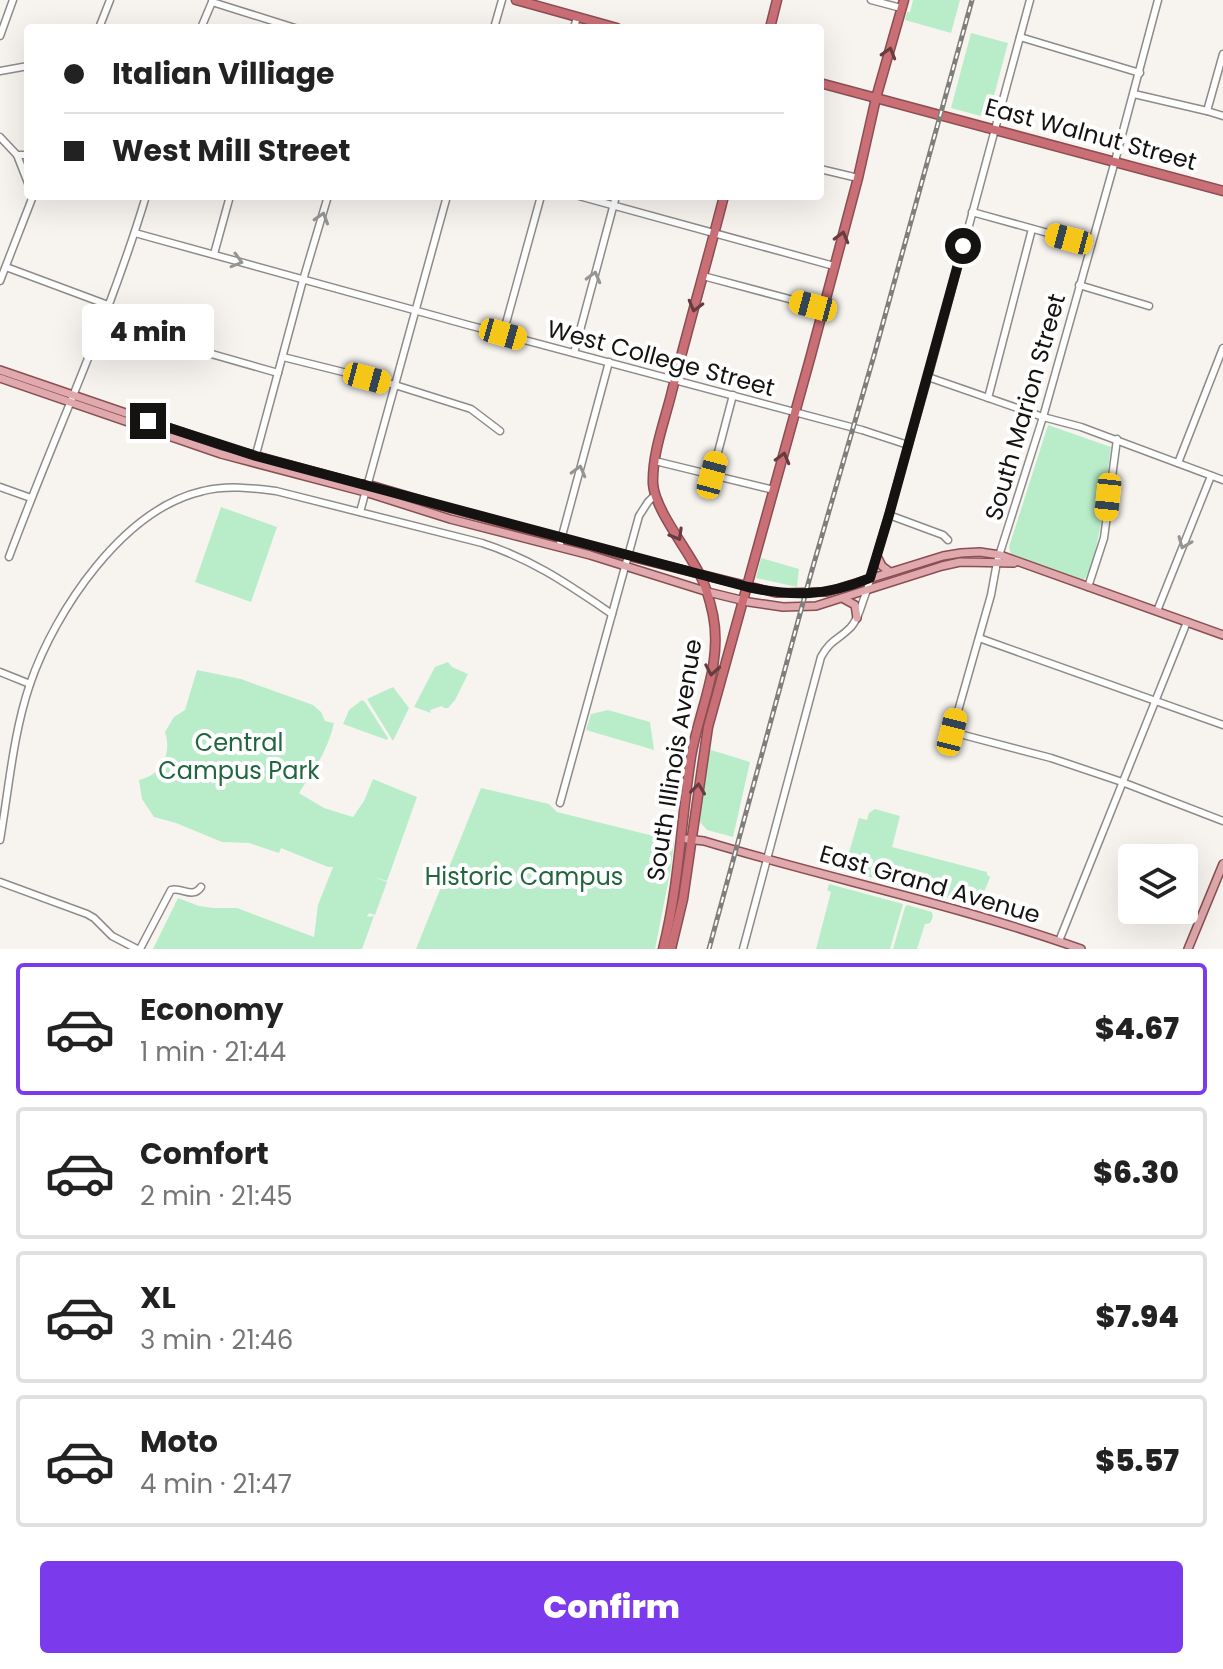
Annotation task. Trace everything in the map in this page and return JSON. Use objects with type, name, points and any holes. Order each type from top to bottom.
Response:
[{"type":"highway","points":[[516,0],[602,24]]},
{"type":"highway","points":[[771,24],[777,0]]},
{"type":"highway","name":"South Illinois Avenue","points":[[671,949],[683,899],[705,743],[902,4]]},
{"type":"highway","name":"East Walnut Street","points":[[824,84],[1223,191]]},
{"type":"highway","points":[[655,495],[655,461],[723,200]]},
{"type":"highway","name":"South Illinois Avenue","points":[[655,495],[708,592],[714,617],[715,653],[713,674],[692,752],[671,917],[663,949]]},
{"type":"main road","points":[[0,370],[71,399]]},
{"type":"main road","points":[[0,378],[255,460],[366,488],[450,519],[748,587],[786,594],[814,593],[843,588],[961,553],[1024,563],[1223,635]]},
{"type":"main road","points":[[877,556],[882,566],[890,572]]},
{"type":"main road","points":[[626,560],[708,592],[783,607],[816,606],[942,566],[999,558]]},
{"type":"main road","points":[[842,598],[855,605],[857,618]]},
{"type":"main road","name":"East Grand Avenue","points":[[681,839],[704,841],[906,896],[1081,949]]},
{"type":"main road","points":[[1188,949],[1223,864]]},
{"type":"street","points":[[0,36],[13,0]]},
{"type":"street","points":[[101,24],[110,0]]},
{"type":"street","points":[[495,24],[502,0]]},
{"type":"street","points":[[871,0],[902,4]]},
{"type":"street","points":[[743,949],[821,657],[828,645],[851,627],[867,590],[1030,0]]},
{"type":"street","name":"South Marion Street","points":[[1122,782],[1051,758],[952,732],[999,558],[1043,417],[1140,73],[1158,0]]},
{"type":"street","points":[[203,24],[212,1],[283,24]]},
{"type":"street","points":[[575,24],[577,17]]},
{"type":"street","points":[[1020,37],[1140,73]]},
{"type":"street","points":[[1207,111],[1223,54]]},
{"type":"street","points":[[0,71],[24,67]]},
{"type":"street","points":[[1134,94],[1223,116]]},
{"type":"street","points":[[0,137],[17,155],[24,173]]},
{"type":"street","points":[[17,155],[24,155]]},
{"type":"street","points":[[824,170],[858,178]]},
{"type":"street","points":[[0,281],[30,200]]},
{"type":"street","points":[[9,557],[103,323],[145,200]]},
{"type":"street","points":[[214,254],[229,200]]},
{"type":"street","points":[[255,460],[327,200]]},
{"type":"street","points":[[360,512],[446,200]]},
{"type":"street","points":[[503,334],[540,200]]},
{"type":"street","points":[[595,200],[834,266]]},
{"type":"street","points":[[574,353],[615,200]]},
{"type":"street","points":[[972,212],[1091,245]]},
{"type":"street","points":[[988,398],[1032,229]]},
{"type":"street","name":"West College Street","points":[[135,233],[908,445]]},
{"type":"street","points":[[6,267],[108,305]]},
{"type":"street","points":[[703,276],[823,308]]},
{"type":"street","points":[[1079,285],[1149,306]]},
{"type":"street","points":[[103,323],[278,373]]},
{"type":"street","points":[[1178,463],[1223,348]]},
{"type":"street","points":[[283,357],[395,385],[471,409],[500,431]]},
{"type":"street","points":[[560,542],[609,362]]},
{"type":"street","points":[[928,377],[1117,439],[1223,480]]},
{"type":"street","points":[[712,475],[733,395]]},
{"type":"street","points":[[1088,587],[1104,538],[1117,439]]},
{"type":"street","points":[[655,461],[774,490]]},
{"type":"street","points":[[1157,611],[1211,476]]},
{"type":"street","points":[[0,487],[31,498]]},
{"type":"street","points":[[0,840],[16,743],[30,684],[55,627],[106,555],[132,528],[157,510],[202,491],[233,487],[276,491],[482,543],[540,567],[612,614]]},
{"type":"street","points":[[560,803],[639,516],[655,495]]},
{"type":"street","points":[[889,515],[943,535],[948,540]]},
{"type":"street","points":[[1059,941],[1187,622]]},
{"type":"street","points":[[979,638],[1223,725]]},
{"type":"street","points":[[0,672],[30,684]]},
{"type":"street","points":[[1122,782],[1223,821]]},
{"type":"street","points":[[0,882],[87,914],[112,936],[139,949],[171,890],[176,888],[194,893],[201,887]]},
{"type":"green space","points":[[913,0],[960,0],[951,33],[905,20]]},
{"type":"green space","points":[[971,33],[1008,43],[988,118],[951,108]]},
{"type":"green space","points":[[1048,425],[1111,447],[1099,535],[1084,580],[1011,554],[1009,547]]},
{"type":"green space","points":[[221,507],[277,527],[251,602],[195,582]]},
{"type":"green space","points":[[761,558],[799,569],[797,587],[756,578]]},
{"type":"green space","points":[[448,662],[468,674],[455,700],[448,708],[442,706],[430,710],[431,713],[414,707],[435,667]]},
{"type":"green space","name":"Central Campus Park","points":[[197,670],[241,679],[313,705],[325,721],[334,723],[324,751],[299,793],[324,808],[353,817],[373,779],[417,797],[387,881],[374,877],[387,882],[375,915],[369,913],[367,917],[374,916],[362,949],[153,949],[178,898],[199,906],[237,908],[314,937],[318,905],[333,867],[281,848],[279,853],[249,843],[222,842],[154,817],[142,799],[139,780],[154,773],[163,762],[167,748],[165,732],[174,717],[185,710]]},
{"type":"green space","points":[[393,687],[409,708],[393,741],[367,699]]},
{"type":"green space","points":[[362,700],[387,740],[343,724],[349,710]]},
{"type":"green space","points":[[608,710],[650,722],[654,750],[586,730],[591,714]]},
{"type":"green space","points":[[708,749],[750,762],[733,837],[707,830],[700,822]]},
{"type":"green space","name":"Historic Campus","points":[[481,788],[549,804],[557,812],[674,841],[655,949],[416,949]]},
{"type":"green space","points":[[875,809],[900,816],[892,847],[987,872],[990,877],[978,900],[972,906],[907,884],[902,886],[844,870],[859,818],[867,820],[869,813]]},
{"type":"green space","points":[[829,884],[903,904],[890,949],[816,949],[831,892],[827,890]]},
{"type":"green space","points":[[905,907],[932,912],[933,917],[930,923],[925,924],[917,949],[893,949]]},
{"type":"railway","points":[[709,949],[972,0]]},
{"type":"route","points":[[148,421],[256,456],[748,587],[786,594],[827,592],[870,578],[963,246]]}]
